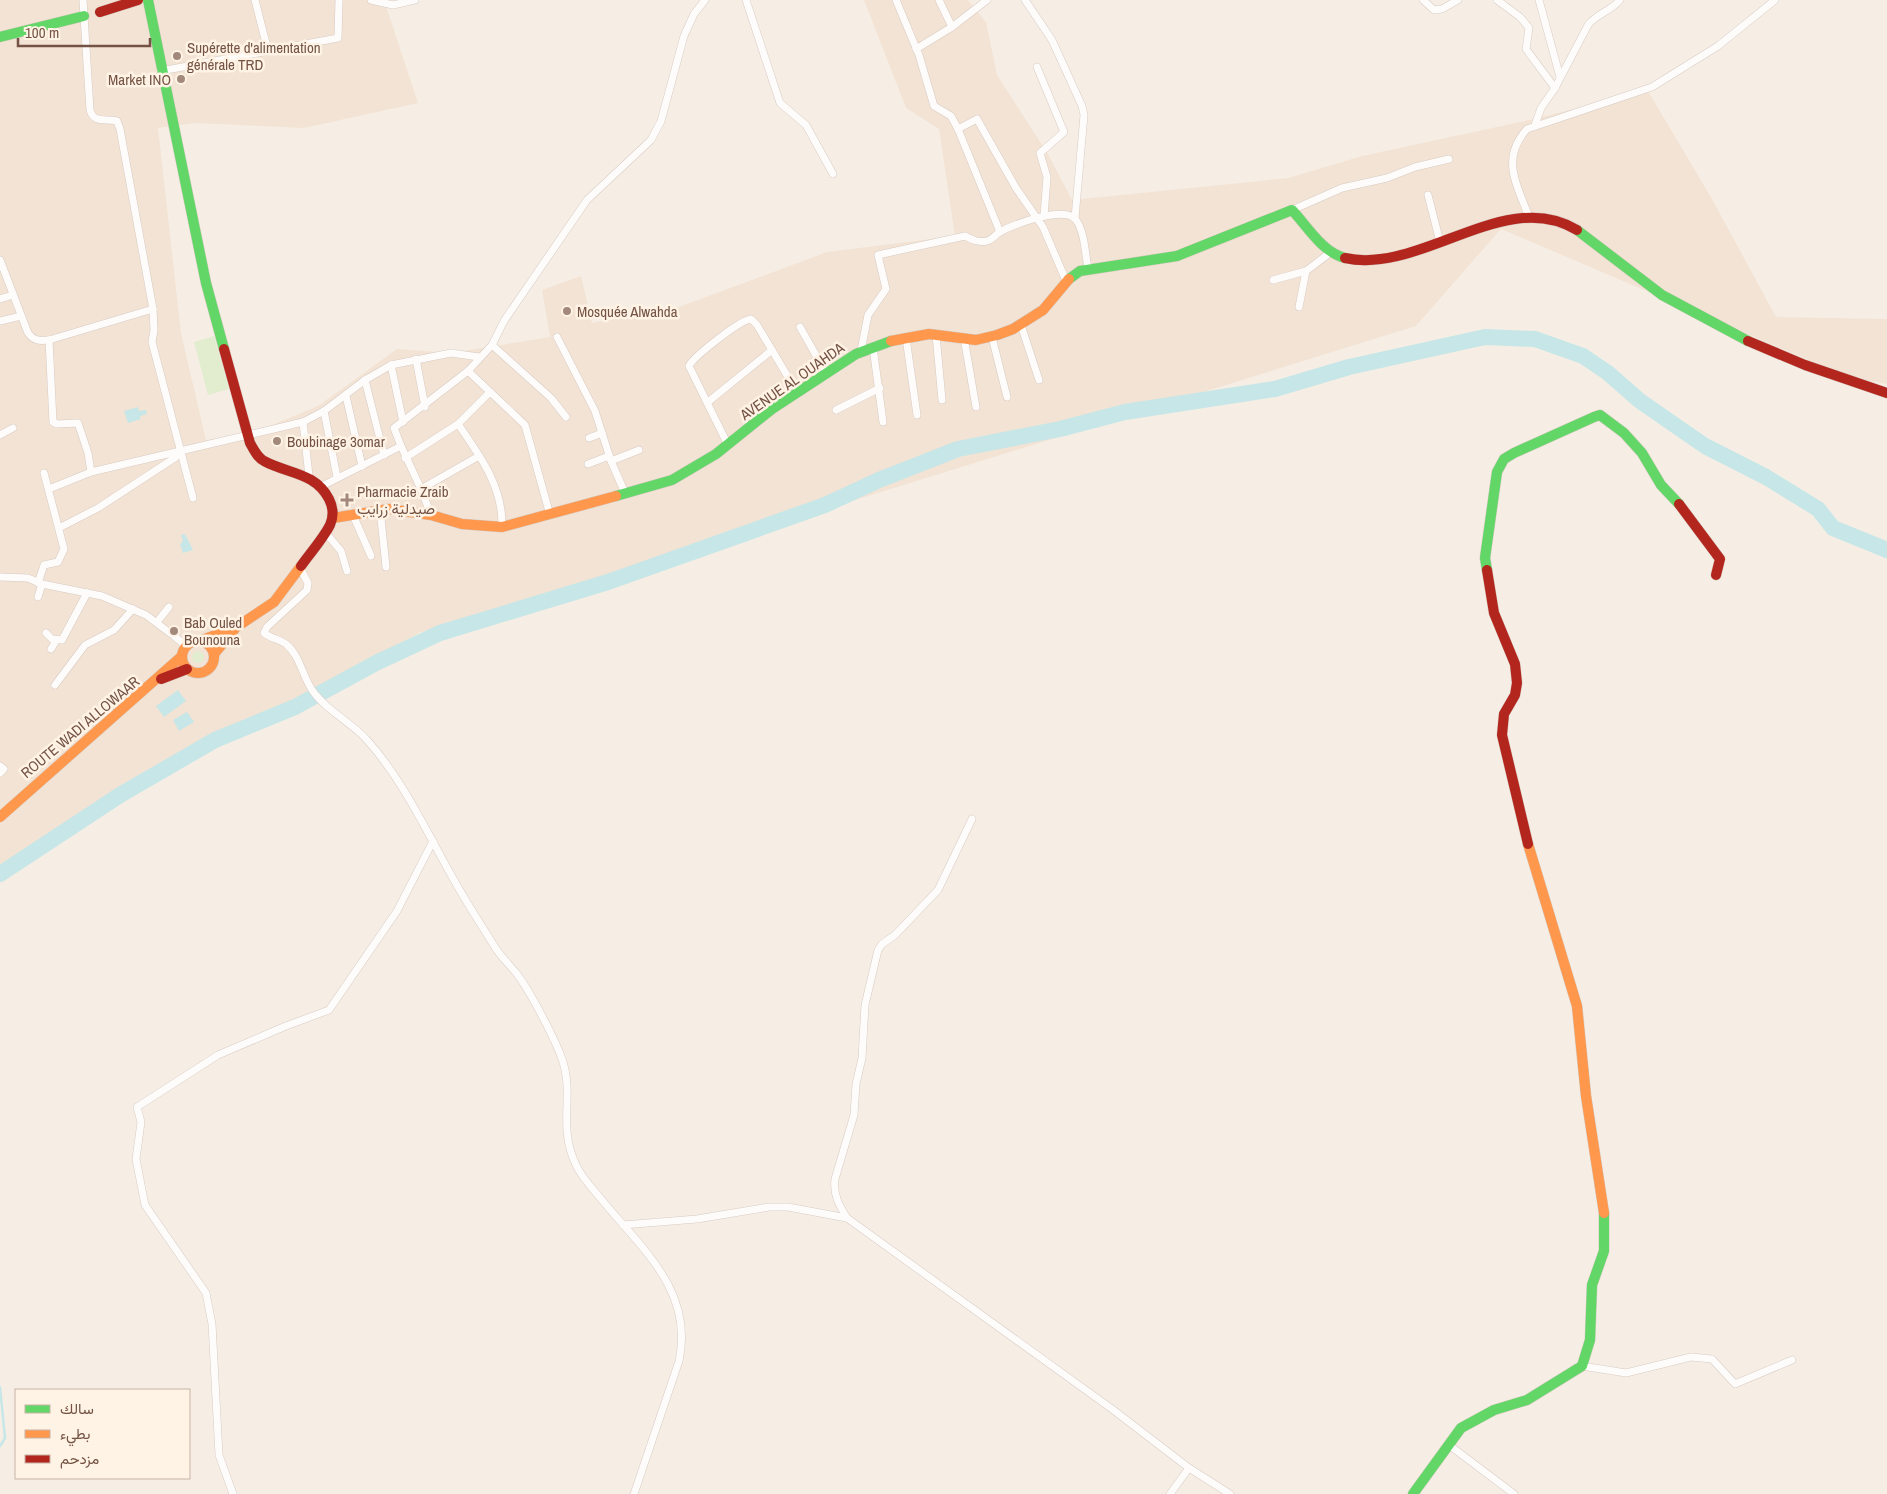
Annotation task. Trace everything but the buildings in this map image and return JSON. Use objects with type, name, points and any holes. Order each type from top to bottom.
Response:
[{"type":"street","points":[[83,0],[90,110],[92,117],[97,120],[117,121],[120,128],[153,308],[154,330],[152,342],[192,498]]},
{"type":"street","points":[[100,12],[138,0]]},
{"type":"street","points":[[148,0],[161,71],[208,292],[247,436],[256,454],[263,460],[309,476],[322,486],[331,502],[333,518],[325,532],[274,602],[235,628],[194,641],[184,651]]},
{"type":"street","points":[[255,0],[268,51]]},
{"type":"street","points":[[161,71],[338,38],[339,0]]},
{"type":"street","points":[[371,0],[393,5],[415,0]]},
{"type":"street","points":[[431,515],[394,428],[425,407],[468,371],[479,357],[492,346],[514,306],[587,200],[655,133],[665,108],[684,36],[694,14],[706,0]]},
{"type":"street","points":[[746,0],[780,103],[806,125],[833,174]]},
{"type":"street","points":[[896,0],[916,49],[934,106],[951,116],[958,129],[1000,232]]},
{"type":"street","points":[[939,0],[952,27]]},
{"type":"street","points":[[916,49],[952,27],[987,0]]},
{"type":"street","points":[[1025,0],[1052,40],[1082,106],[1083,120],[1075,218],[1080,229],[1088,268]]},
{"type":"street","points":[[1423,0],[1430,8],[1438,10],[1458,0]]},
{"type":"street","points":[[1497,0],[1520,17],[1529,28],[1526,49],[1555,88]]},
{"type":"street","points":[[1539,0],[1560,76]]},
{"type":"street","points":[[1535,125],[1541,108],[1555,88],[1591,21],[1606,13],[1620,0]]},
{"type":"street","points":[[1529,217],[1511,161],[1515,145],[1527,129],[1652,87],[1718,46],[1775,0]]},
{"type":"street","points":[[0,37],[84,16]]},
{"type":"street","points":[[1036,67],[1064,132],[1060,138],[1040,153],[1048,177],[1044,216]]},
{"type":"street","points":[[958,129],[977,119],[1043,228],[1067,283]]},
{"type":"street","points":[[1450,159],[1429,163],[1373,182],[1353,184],[1292,210],[1337,256],[1377,260],[1491,225],[1529,217],[1547,218],[1578,232],[1640,280],[1675,303],[1723,328],[1799,363],[1887,392]]},
{"type":"street","points":[[1428,195],[1440,242]]},
{"type":"street","name":"AVENUE AL OUAHDA","points":[[333,518],[380,509],[431,515],[462,524],[502,527],[672,480],[728,445],[772,409],[797,392],[862,351],[906,338],[936,335],[976,340],[992,337],[1021,325],[1043,310],[1080,271],[1088,268],[1171,258],[1292,210]]},
{"type":"street","points":[[862,351],[868,315],[886,289],[878,255],[966,236],[975,241],[989,241],[1000,232],[1044,216],[1058,214],[1071,215],[1075,218]]},
{"type":"street","points":[[1273,280],[1306,271],[1331,252]]},
{"type":"street","points":[[0,262],[32,339],[38,341],[49,340],[153,308]]},
{"type":"street","points":[[1299,307],[1306,271]]},
{"type":"street","points":[[0,299],[13,294]]},
{"type":"street","points":[[0,321],[21,316]]},
{"type":"street","points":[[728,445],[708,402],[690,371],[690,363],[695,358],[747,319],[751,319],[757,325],[797,392]]},
{"type":"street","points":[[1021,325],[1039,380]]},
{"type":"street","points":[[800,327],[826,373]]},
{"type":"street","points":[[936,335],[942,400]]},
{"type":"street","points":[[557,337],[594,411],[610,458],[625,493]]},
{"type":"street","points":[[992,337],[1008,397]]},
{"type":"street","points":[[906,338],[916,415]]},
{"type":"street","points":[[964,338],[976,407]]},
{"type":"street","points":[[49,340],[53,422],[58,424],[78,423],[88,453],[90,472]]},
{"type":"street","points":[[492,346],[551,398],[566,417]]},
{"type":"street","points":[[874,346],[883,422]]},
{"type":"street","points":[[708,402],[772,350]]},
{"type":"street","points":[[49,489],[90,472],[180,449],[247,436],[303,422],[324,412],[365,380],[390,365],[451,353],[479,357]]},
{"type":"street","points":[[416,359],[425,407]]},
{"type":"street","points":[[390,365],[403,422]]},
{"type":"street","points":[[468,371],[525,425],[550,515]]},
{"type":"street","points":[[365,380],[384,455]]},
{"type":"street","points":[[836,410],[880,388]]},
{"type":"street","points":[[406,458],[458,424],[490,392]]},
{"type":"street","points":[[346,396],[362,466]]},
{"type":"street","points":[[324,412],[337,477]]},
{"type":"street","points":[[1582,1366],[1590,1340],[1592,1285],[1604,1251],[1606,1218],[1586,1096],[1577,1006],[1521,822],[1502,736],[1504,714],[1515,695],[1517,682],[1515,664],[1508,642],[1494,612],[1485,558],[1497,472],[1501,462],[1521,448],[1565,430],[1591,416],[1600,415],[1624,433],[1642,453],[1661,485],[1688,512],[1720,558],[1716,575]]},
{"type":"street","points":[[303,422],[309,476]]},
{"type":"street","points":[[458,424],[479,456],[499,494],[502,527]]},
{"type":"street","points":[[0,435],[13,428]]},
{"type":"street","points":[[589,438],[602,433]]},
{"type":"street","points":[[322,486],[401,446]]},
{"type":"street","points":[[59,528],[98,508],[176,457],[180,449]]},
{"type":"street","points":[[588,464],[639,450]]},
{"type":"street","points":[[421,489],[479,456]]},
{"type":"street","points":[[38,597],[44,566],[58,562],[63,554],[59,528],[44,473]]},
{"type":"street","points":[[380,509],[386,568]]},
{"type":"street","points":[[353,515],[371,556]]},
{"type":"street","points":[[325,532],[340,551],[347,571]]},
{"type":"street","points":[[299,566],[308,583],[307,590],[267,627],[264,633],[287,644],[295,655],[305,680],[316,696],[366,739],[393,776],[496,948],[518,976],[557,1046],[566,1076],[566,1140],[572,1155],[584,1178],[651,1257],[669,1283],[678,1303],[683,1327],[683,1344],[673,1385],[634,1494]]},
{"type":"street","points":[[2,579],[28,578],[40,583],[102,596],[133,609],[157,622],[172,634],[184,651],[187,669],[196,673],[206,671],[213,664],[214,654],[211,646],[202,640]]},
{"type":"street","points":[[46,633],[56,641],[62,640],[86,593]]},
{"type":"street","points":[[157,622],[169,607]]},
{"type":"street","points":[[54,685],[84,645],[114,630],[133,609]]},
{"type":"street","points":[[214,654],[235,628]]},
{"type":"street","points":[[51,649],[56,641]]},
{"type":"street","name":"ROUTE WADI ALLOWAAR","points":[[0,817],[84,741],[158,680],[184,651]]},
{"type":"street","name":"ROUTE WADI ALLOWAAR","points":[[158,680],[187,669]]},
{"type":"street","points":[[0,766],[4,769],[0,773]]},
{"type":"street","points":[[972,819],[938,890],[878,950],[865,1005],[862,1058],[856,1084],[854,1115],[835,1179],[834,1190],[837,1202],[847,1218],[1104,1403],[1188,1468],[1230,1494]]},
{"type":"street","points":[[233,1494],[219,1455],[212,1324],[206,1293],[145,1205],[136,1159],[141,1122],[137,1107],[218,1055],[329,1010],[397,911],[433,841]]},
{"type":"street","points":[[622,1225],[697,1219],[769,1207],[788,1207],[847,1218]]},
{"type":"street","points":[[1412,1494],[1461,1428],[1474,1419],[1527,1400],[1582,1366],[1626,1373],[1691,1358],[1712,1359],[1735,1384],[1792,1360]]},
{"type":"street","points":[[1449,1445],[1514,1494]]},
{"type":"street","points":[[1170,1494],[1188,1468]]},
{"type":"shaded area","points":[[0,0],[384,0],[418,103],[304,128],[195,123],[158,128],[181,333],[206,440],[255,432],[318,406],[397,349],[451,353],[550,337],[542,290],[581,276],[592,323],[679,307],[827,252],[955,236],[939,129],[906,108],[864,0],[968,0],[986,22],[997,75],[1048,154],[1072,200],[1288,178],[1362,156],[1529,120],[1648,91],[1712,199],[1776,317],[1887,319],[1887,384],[1846,376],[1501,229],[1416,326],[633,569],[421,632],[0,870]]},
{"type":"green space","points":[[214,336],[229,389],[208,395],[194,342]]},
{"type":"green space","points":[[200,651],[203,652],[203,662],[196,663],[193,662],[192,655],[193,652]]},
{"type":"water","points":[[138,407],[139,411],[146,410],[147,414],[140,416],[141,419],[128,423],[124,411]]},
{"type":"water","points":[[185,534],[193,550],[183,553],[180,544],[183,541],[181,535]]},
{"type":"water","points":[[178,690],[186,701],[164,717],[156,706]]},
{"type":"water","points":[[187,712],[194,722],[179,731],[173,720]]},
{"type":"waterway","points":[[0,874],[120,795],[215,740],[295,707],[376,663],[440,633],[608,582],[825,505],[879,480],[958,449],[1060,429],[1125,412],[1275,389],[1349,367],[1485,337],[1535,339],[1583,356],[1608,373],[1640,401],[1705,446],[1766,477],[1818,509],[1833,528],[1887,550]]},
{"type":"waterway","points":[[0,1387],[5,1438],[0,1446]]},
{"type":"traffic: fast","points":[[148,0],[206,283],[224,349]]},
{"type":"traffic: fast","points":[[0,37],[84,16]]},
{"type":"traffic: fast","points":[[1069,279],[1080,271],[1177,256],[1292,210],[1322,245],[1345,258]]},
{"type":"traffic: fast","points":[[1577,230],[1662,295],[1748,341]]},
{"type":"traffic: fast","points":[[616,496],[672,480],[716,454],[772,409],[856,354],[891,341]]},
{"type":"traffic: fast","points":[[1487,570],[1485,558],[1497,472],[1504,459],[1594,417],[1600,415],[1624,433],[1642,453],[1661,485],[1679,504]]},
{"type":"traffic: fast","points":[[1413,1494],[1461,1428],[1494,1410],[1527,1400],[1582,1366],[1590,1340],[1592,1285],[1604,1251],[1604,1213]]},
{"type":"traffic: slow","points":[[891,341],[929,334],[976,340],[997,335],[1013,329],[1043,310],[1069,279]]},
{"type":"traffic: slow","points":[[333,518],[389,509],[431,515],[462,524],[502,527],[616,496]]},
{"type":"traffic: slow","points":[[202,640],[235,628],[274,602],[301,566]]},
{"type":"traffic: slow","points":[[214,654],[234,630]]},
{"type":"traffic: slow","points":[[198,641],[204,642],[209,646],[213,651],[214,657],[213,663],[209,668],[204,672],[198,673],[192,672],[187,668],[183,663],[182,657],[183,651],[187,646],[192,642],[198,641]]},
{"type":"traffic: slow","points":[[0,817],[182,656]]},
{"type":"traffic: slow","points":[[1528,844],[1577,1006],[1586,1096],[1604,1213]]},
{"type":"traffic: jam","points":[[100,12],[138,0]]},
{"type":"traffic: jam","points":[[1345,258],[1374,260],[1403,255],[1492,224],[1521,218],[1549,219],[1577,230]]},
{"type":"traffic: jam","points":[[1748,341],[1805,365],[1887,393]]},
{"type":"traffic: jam","points":[[224,349],[250,443],[256,453],[264,461],[309,479],[323,490],[329,499],[332,508],[330,525],[301,566]]},
{"type":"traffic: jam","points":[[1679,504],[1720,559],[1716,575]]},
{"type":"traffic: jam","points":[[1487,570],[1494,613],[1515,664],[1517,683],[1515,695],[1504,714],[1502,735],[1528,844]]},
{"type":"traffic: jam","points":[[161,679],[187,669]]},
{"type":"place","name":"Supérette d'alimentation générale TRD","points":[[177,56]]},
{"type":"place","name":"Market INO","points":[[181,79]]},
{"type":"place","name":"Mosquée Alwahda","points":[[567,311]]},
{"type":"place","name":"Boubinage 3omar","points":[[277,441]]},
{"type":"place","name":"Pharmacie Zraib صيدلية زرايب","points":[[347,500]]},
{"type":"place","name":"Bab Ouled Bounouna","points":[[174,631]]}]
